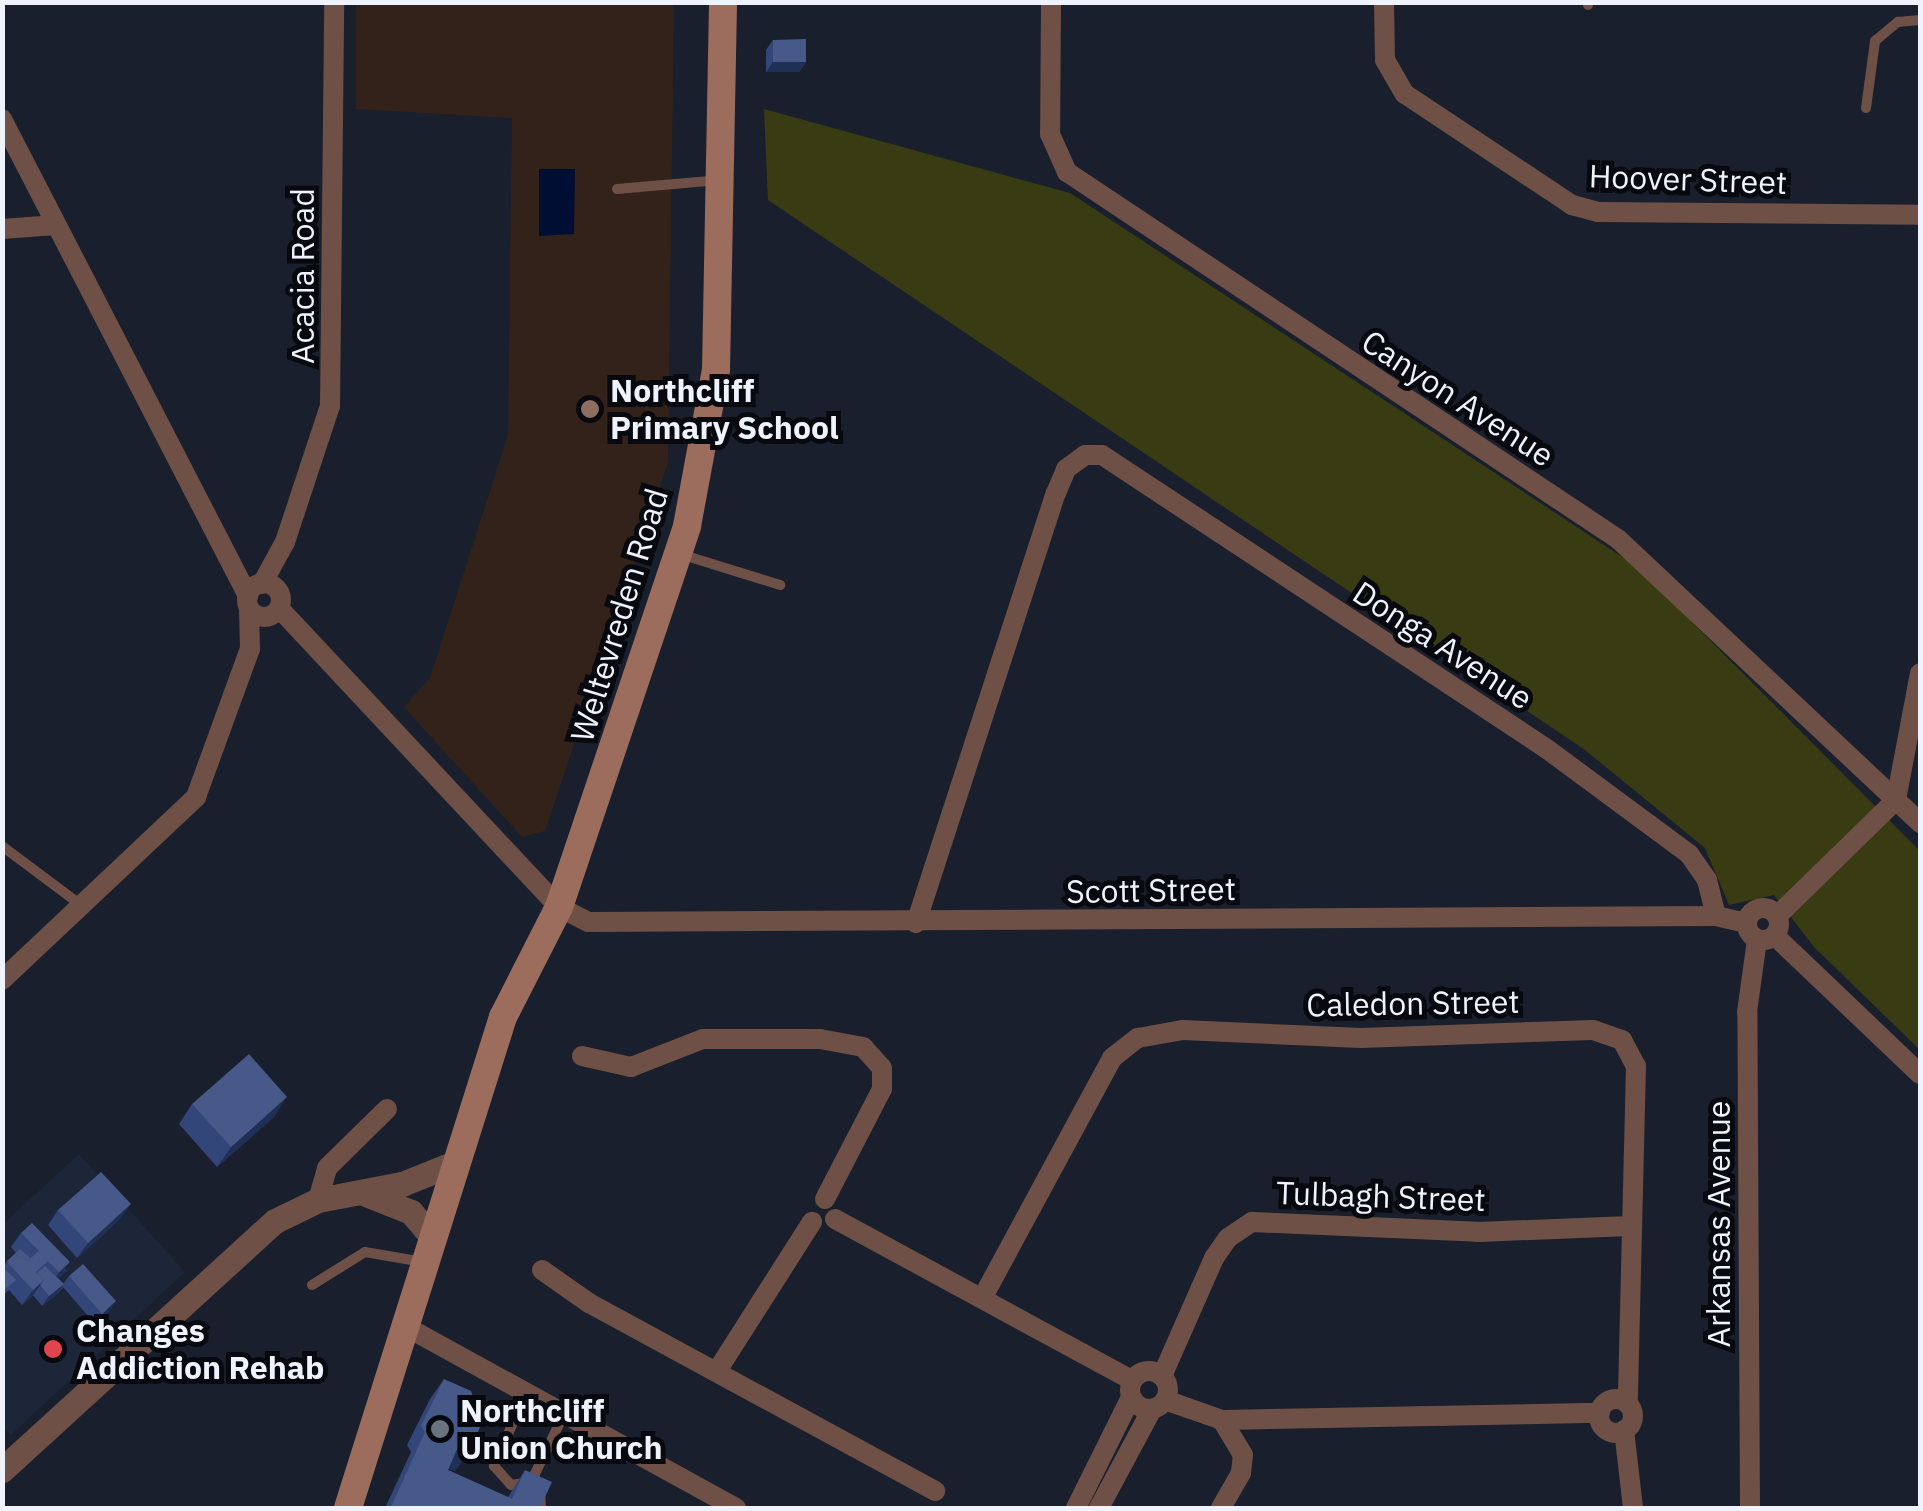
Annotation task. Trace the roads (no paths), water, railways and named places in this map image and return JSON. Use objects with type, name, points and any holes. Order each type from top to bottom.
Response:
[{"type":"main road","name":"Weltevreden Road","points":[[348,1508],[504,1017],[559,907],[678,553],[702,463],[716,369],[723,2]]},
{"type":"street","name":"Acacia Road","points":[[2,980],[196,797],[286,542],[332,386],[334,2]]},
{"type":"street","name":"Canyon Avenue","points":[[1051,2],[1050,134],[1067,172],[1618,539],[1920,823]]},
{"type":"street","name":"Hoover Street","points":[[1384,2],[1385,60],[1405,94],[1572,204],[1598,212],[1920,214]]},
{"type":"street","points":[[2,119],[208,519],[264,598],[559,907]]},
{"type":"street","points":[[2,228],[56,225]]},
{"type":"street","name":"Donga Avenue","points":[[916,923],[1056,493],[1075,460],[1102,456],[1474,699],[1689,854],[1707,880],[1716,916]]},
{"type":"street","points":[[1920,673],[1896,800],[1764,929],[1920,1074]]},
{"type":"street","name":"Scott Street","points":[[559,907],[588,922],[616,926],[1716,916],[1764,929]]},
{"type":"street","name":"Arkansas Avenue","points":[[1750,1508],[1747,1012],[1764,929]]},
{"type":"street","name":"Caledon Street","points":[[984,1295],[1112,1058],[1128,1042],[1164,1031],[1361,1038],[1608,1033],[1622,1040],[1636,1066],[1628,1404]]},
{"type":"street","points":[[582,1056],[631,1068],[704,1038],[820,1039],[864,1047],[882,1068],[882,1089],[825,1199],[810,1206],[812,1222],[718,1372]]},
{"type":"street","points":[[318,1200],[328,1168],[387,1109]]},
{"type":"street","points":[[2,1470],[253,1238],[318,1200],[362,1192],[457,1162]]},
{"type":"street","points":[[362,1192],[411,1212],[428,1250]]},
{"type":"street","points":[[812,1222],[827,1226],[835,1220],[836,1206],[825,1199]]},
{"type":"street","points":[[835,1220],[984,1295],[1158,1405],[1222,1420],[1600,1413],[1611,1400],[1628,1404],[1633,1415],[1624,1430],[1633,1508]]},
{"type":"street","name":"Tulbagh Street","points":[[1162,1376],[1214,1258],[1228,1238],[1252,1222],[1478,1232],[1630,1226]]},
{"type":"street","points":[[542,1270],[575,1294],[935,1491]]},
{"type":"street","points":[[403,1325],[736,1508]]},
{"type":"street","points":[[1076,1508],[1132,1389],[1146,1371],[1162,1376],[1158,1405],[1100,1508]]},
{"type":"street","points":[[1600,1413],[1607,1430],[1624,1430]]},
{"type":"street","points":[[1220,1508],[1241,1473],[1243,1455],[1222,1420]]},
{"type":"lane","points":[[1866,108],[1875,42],[1898,22],[1920,20]]},
{"type":"lane","points":[[617,189],[720,180]]},
{"type":"lane","points":[[678,553],[780,585]]},
{"type":"lane","points":[[2,846],[82,906]]},
{"type":"lane","points":[[312,1285],[365,1252],[428,1250]]},
{"type":"lane","points":[[526,1392],[494,1466],[511,1485],[532,1482]]},
{"type":"lane","points":[[532,1482],[564,1414]]},
{"type":"lane","points":[[532,1482],[542,1493],[541,1508]]},
{"type":"water","points":[[539,169],[575,169],[574,234],[539,236]]},
{"type":"place","name":"Northcliff Primary School","points":[[590,409]]},
{"type":"place","name":"Changes Addiction Rehab","points":[[53,1349]]},
{"type":"place","name":"Northcliff Union Church","points":[[440,1429]]}]
